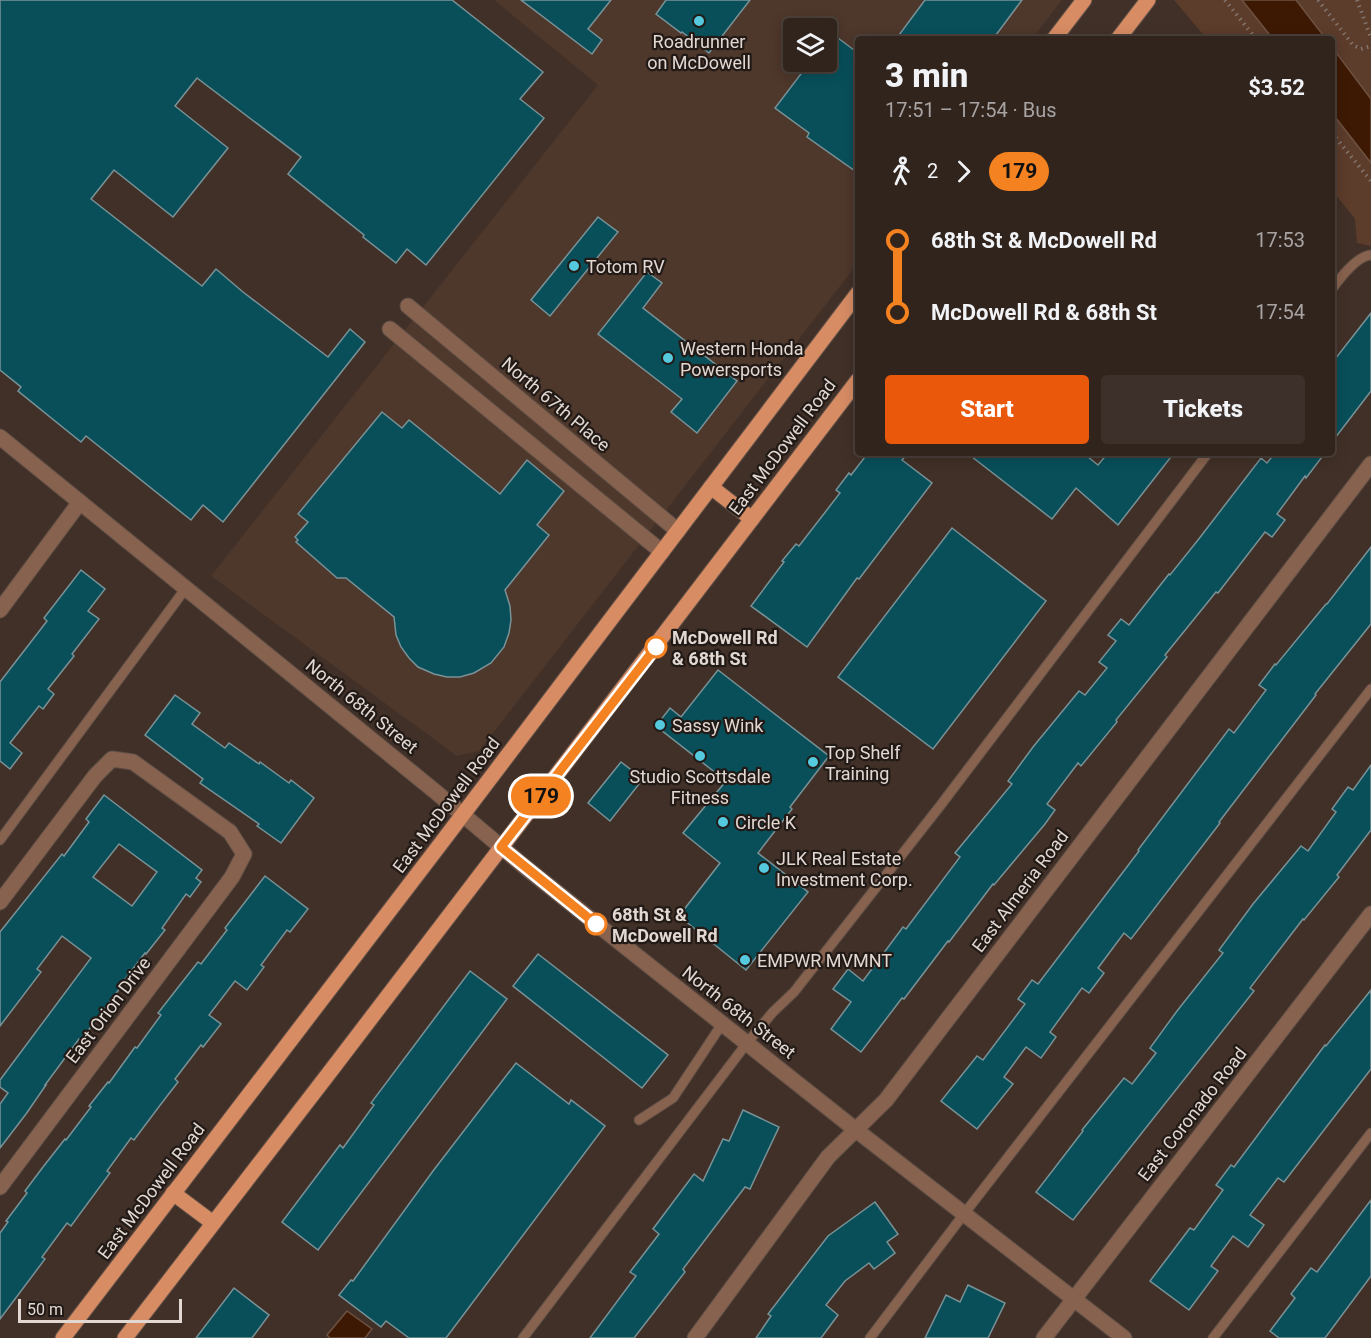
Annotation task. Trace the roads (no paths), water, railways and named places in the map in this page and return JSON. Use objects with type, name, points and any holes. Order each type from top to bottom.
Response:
[{"type":"main road","points":[[1056,36],[1084,0]]},
{"type":"main road","points":[[1120,36],[1148,0]]},
{"type":"main road","name":"East McDowell Road","points":[[63,1338],[855,297]]},
{"type":"main road","name":"East McDowell Road","points":[[125,1338],[855,384]]},
{"type":"main road","points":[[711,487],[752,519]]},
{"type":"main road","points":[[173,1193],[213,1223]]},
{"type":"street","name":"North 67th Place","points":[[408,306],[678,531]]},
{"type":"street","points":[[390,329],[662,552]]},
{"type":"street","name":"North 68th Street","points":[[0,437],[501,847],[856,1130],[1124,1338]]},
{"type":"street","name":"East Almeria Road","points":[[695,1338],[828,1157],[886,1100],[1371,464]]},
{"type":"street","points":[[0,610],[80,502]]},
{"type":"street","name":"East Orion Drive","points":[[0,902],[95,776],[112,759],[133,762],[230,832],[244,854],[232,877],[0,1187]]},
{"type":"street","name":"East Coronado Road","points":[[1044,1338],[1371,914]]},
{"type":"lane","points":[[1335,285],[1345,273],[1366,256],[1371,255]]},
{"type":"lane","points":[[523,1338],[747,1043],[773,1012],[794,992],[940,806],[1206,456]]},
{"type":"lane","points":[[0,840],[186,588]]},
{"type":"lane","points":[[870,1338],[1371,689]]},
{"type":"lane","points":[[639,1120],[673,1098],[722,1024]]},
{"type":"lane","points":[[1213,1338],[1371,1133]]},
{"type":"place","name":"Roadrunner on McDowell","points":[[699,21]]},
{"type":"place","name":"Totom RV","points":[[574,266]]},
{"type":"place","name":"Western Honda Powersports","points":[[668,358]]},
{"type":"place","name":"McDowell Rd & 68th St","points":[[656,647]]},
{"type":"place","name":"Sassy Wink","points":[[660,725]]},
{"type":"place","name":"Studio Scottsdale Fitness","points":[[700,756]]},
{"type":"place","name":"Top Shelf Training","points":[[813,762]]},
{"type":"place","name":"Circle K","points":[[723,822]]},
{"type":"place","name":"JLK Real Estate Investment Corp.","points":[[764,868]]},
{"type":"place","name":"68th St & McDowell Rd","points":[[596,924]]},
{"type":"place","name":"EMPWR MVMNT","points":[[745,960]]}]
